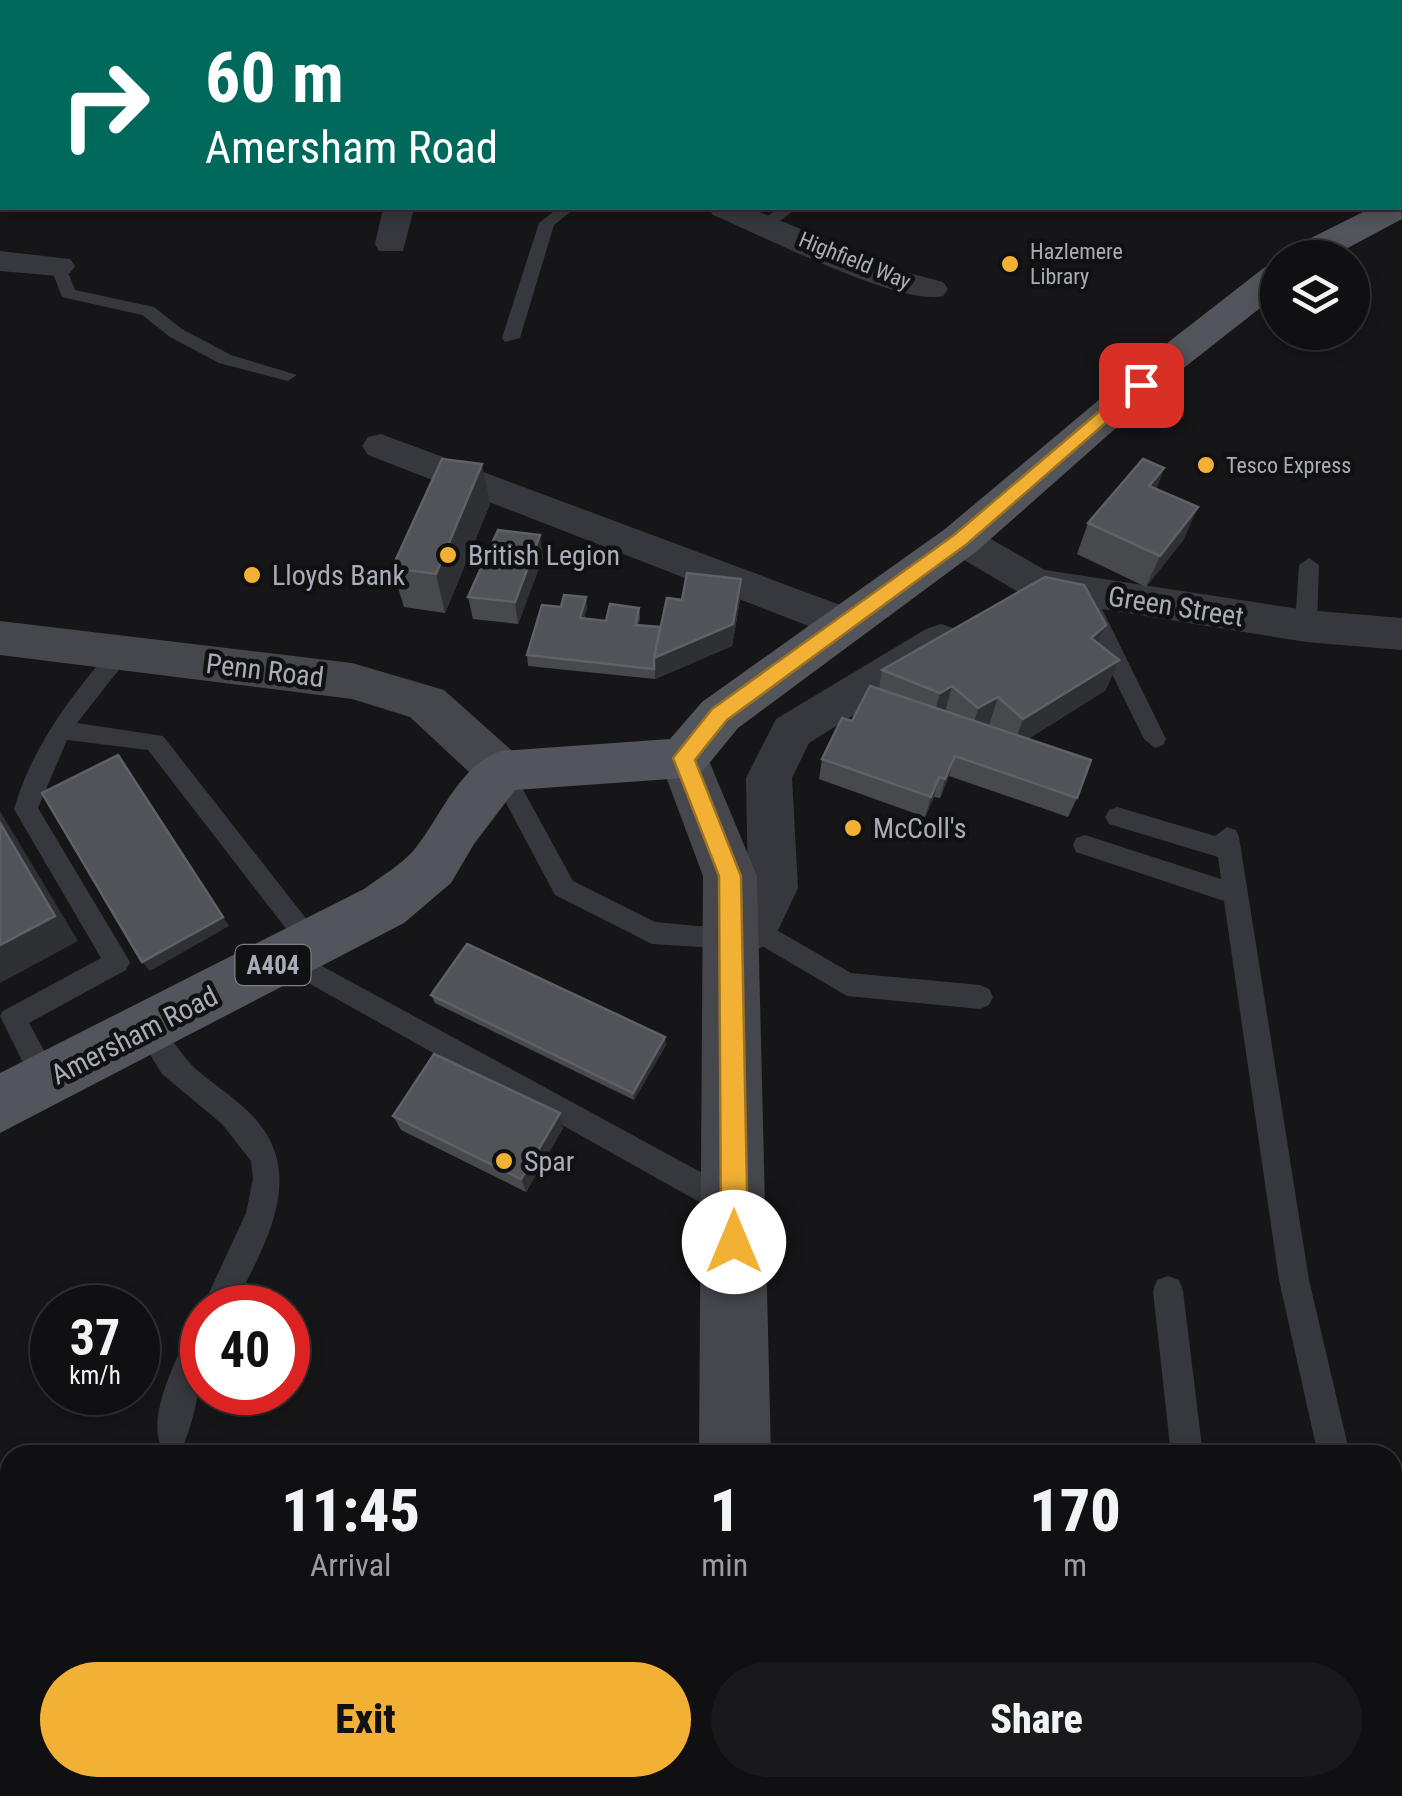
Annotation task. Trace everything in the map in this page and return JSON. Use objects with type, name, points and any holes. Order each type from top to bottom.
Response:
[{"type":"main road","points":[[1335,240],[1392,210]]},
{"type":"main road","points":[[501,771],[684,758],[720,714],[961,540],[1171,359],[1260,290]]},
{"type":"main road","name":"Amersham Road","points":[[23,1092],[384,906],[432,867],[455,829],[501,771]]},
{"type":"street","points":[[391,244],[398,210]]},
{"type":"street","name":"Highfield Way","points":[[738,210],[778,216],[893,279],[931,290]]},
{"type":"street","points":[[0,262],[58,266]]},
{"type":"street","points":[[381,446],[844,623]]},
{"type":"street","name":"Green Street","points":[[961,540],[1035,583],[1306,626],[1402,634]]},
{"type":"street","points":[[743,933],[773,888],[769,778],[792,731],[1035,583]]},
{"type":"street","name":"Penn Road","points":[[0,638],[352,681],[427,703],[501,771]]},
{"type":"street","points":[[684,758],[730,876],[743,933],[734,1206],[735,1445]]},
{"type":"lane","points":[[511,338],[547,224],[565,210]]},
{"type":"lane","points":[[58,266],[68,293],[148,310],[176,334],[225,359],[288,375]]},
{"type":"lane","points":[[1306,626],[1309,565]]},
{"type":"lane","points":[[1082,591],[1156,739]]},
{"type":"lane","points":[[23,1092],[12,1020],[116,962],[38,836],[26,808],[34,774],[60,730],[121,653]]},
{"type":"lane","points":[[60,730],[154,742],[300,951],[734,1206]]},
{"type":"lane","points":[[501,771],[564,888],[652,933],[743,933],[847,984],[980,997]]},
{"type":"lane","points":[[1117,817],[1228,843],[1294,1280],[1332,1445]]},
{"type":"lane","points":[[1085,845],[1234,894]]},
{"type":"lane","points":[[146,1027],[171,1064],[232,1115],[260,1148],[268,1178],[256,1226],[229,1285]]},
{"type":"lane","points":[[1168,1291],[1186,1445]]},
{"type":"lane","points":[[172,1436],[180,1393]]},
{"type":"building","points":[[442,459],[482,464],[436,574],[392,568]]},
{"type":"building","points":[[1143,459],[1164,468],[1149,486],[1198,507],[1160,556],[1088,523]]},
{"type":"building","points":[[498,530],[540,535],[515,602],[468,597]]},
{"type":"building","points":[[687,573],[741,579],[733,624],[654,658],[667,598],[682,600]]},
{"type":"building","points":[[1045,577],[1084,585],[1106,625],[1091,638],[1119,660],[1023,719],[998,697],[978,708],[952,686],[940,693],[882,670]]},
{"type":"building","points":[[564,595],[586,597],[580,618],[606,621],[610,604],[639,608],[635,625],[660,627],[654,669],[527,655],[542,605],[561,607]]},
{"type":"building","points":[[870,686],[1091,760],[1077,798],[955,756],[945,779],[939,777],[931,797],[822,759],[842,718],[852,721]]},
{"type":"building","points":[[118,755],[223,917],[142,962],[42,793]]},
{"type":"building","points":[[0,823],[55,916],[0,945]]},
{"type":"building","points":[[467,944],[665,1037],[633,1093],[431,995]]},
{"type":"building","name":"Spar","points":[[434,1054],[560,1113],[521,1179],[393,1116]]},
{"type":"place","name":"Hazlemere Library","points":[[1010,264]]},
{"type":"place","name":"Tesco Express","points":[[1206,465]]},
{"type":"place","name":"British Legion","points":[[448,555]]},
{"type":"place","name":"Lloyds Bank","points":[[252,575]]},
{"type":"place","name":"McColl's","points":[[853,828]]},
{"type":"place","name":"Spar","points":[[504,1161]]},
{"type":"route","points":[[734,1242],[730,876],[684,758],[720,714],[961,540],[1141,385]]}]
